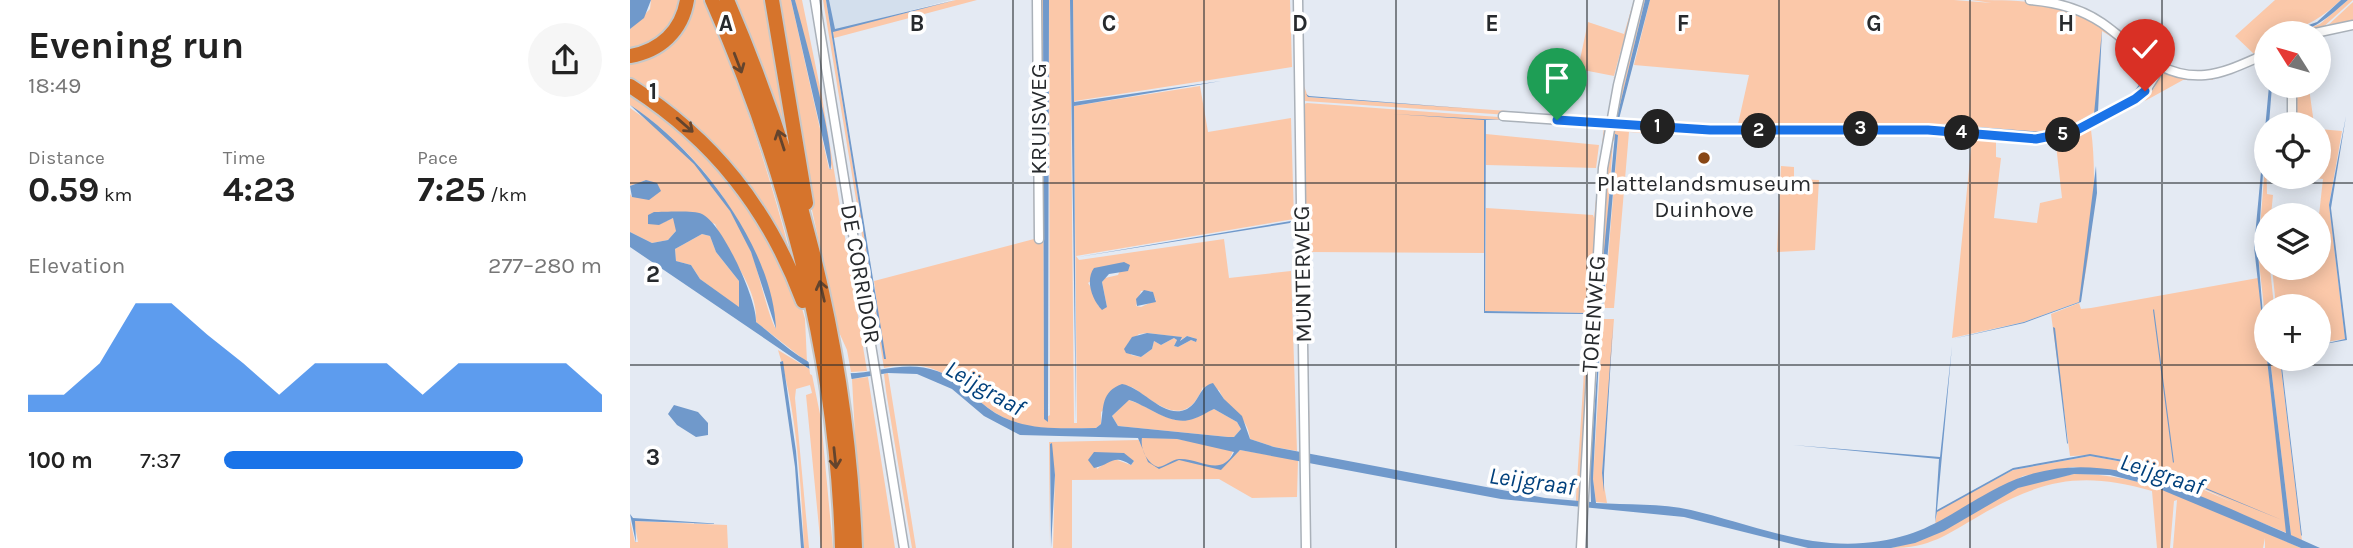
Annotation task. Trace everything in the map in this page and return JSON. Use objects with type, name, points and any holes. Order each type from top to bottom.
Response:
[{"type":"highway","points":[[630,56],[648,52],[666,40],[680,22],[687,0]]},
{"type":"highway","points":[[712,0],[767,140],[797,245],[819,345]]},
{"type":"highway","points":[[727,0],[775,122],[807,229],[835,354],[834,391],[842,548]]},
{"type":"highway","points":[[772,0],[806,190],[807,229]]},
{"type":"highway","points":[[630,86],[692,131],[738,179],[779,245],[819,345],[834,391],[855,548]]},
{"type":"street","name":"DE CORRIDOR","points":[[816,0],[879,378],[904,548]]},
{"type":"street","name":"KRUISWEG","points":[[1037,0],[1039,239]]},
{"type":"street","name":"MUNTERWEG","points":[[1298,0],[1306,548]]},
{"type":"street","name":"TORENWEG","points":[[1581,548],[1603,168],[1610,123],[1639,0]]},
{"type":"street","points":[[2030,0],[2064,5],[2087,15],[2160,68],[2185,75],[2207,75],[2254,58]]},
{"type":"street","points":[[2331,30],[2353,25]]},
{"type":"street","points":[[1503,116],[1722,131],[1928,130],[2048,138],[2075,131],[2135,99],[2148,87],[2160,68]]},
{"type":"shaded area","points":[[651,0],[684,0],[668,34],[630,53],[630,29],[650,9]]},
{"type":"shaded area","points":[[688,0],[704,0],[718,33],[755,134],[795,272],[760,207],[630,83],[630,59],[649,54]]},
{"type":"shaded area","points":[[735,0],[769,0],[799,171]]},
{"type":"shaded area","points":[[774,0],[791,0],[829,169],[832,169],[795,0],[802,0],[822,97],[867,371],[851,372],[847,350],[838,330],[812,210]]},
{"type":"shaded area","points":[[823,0],[826,0],[884,359],[874,281],[1034,239],[1032,0],[1043,0],[1044,419],[1050,415],[1049,0],[1070,0],[1074,423],[1077,423],[1074,106],[1200,86],[1208,132],[1291,118],[1294,219],[1076,256],[1079,260],[1224,239],[1229,278],[1291,271],[1297,451],[1250,439],[1245,424],[1219,390],[1203,387],[1196,400],[1180,411],[1161,406],[1132,387],[1101,412],[1101,424],[1096,428],[1041,428],[1009,420],[940,372],[924,366],[884,368]],"holes":[[[1124,262],[1118,275],[1105,278],[1102,282],[1107,307],[1098,306],[1097,296],[1088,283],[1110,267]],[[1141,291],[1151,291],[1156,300],[1141,307],[1136,306]],[[1139,334],[1181,337],[1179,341],[1187,336],[1194,338],[1196,342],[1191,340],[1178,347],[1174,346],[1177,340],[1174,338],[1161,345],[1154,341],[1152,349],[1141,357],[1131,355],[1128,343]]]},
{"type":"shaded area","points":[[827,0],[951,0],[832,31]]},
{"type":"shaded area","points":[[956,0],[977,0],[834,38],[833,31]]},
{"type":"shaded area","points":[[1073,0],[1290,0],[1292,67],[1075,101],[1074,106]]},
{"type":"shaded area","points":[[1300,0],[1304,86],[1308,97],[1508,111],[1508,115],[1305,101],[1302,99]]},
{"type":"shaded area","points":[[1634,0],[1618,77],[1613,78],[1616,76],[1622,46],[1614,76],[1578,69],[1588,22],[1624,34]]},
{"type":"shaded area","points":[[1641,0],[1645,0],[1617,118],[1691,122],[1688,127],[1617,121],[1614,117]]},
{"type":"shaded area","points":[[1650,0],[1954,0],[1992,3],[1971,0],[1986,0],[2047,4],[2076,12],[2094,21],[2129,48],[2102,31],[2096,111],[2070,126],[2135,94],[2150,70],[2135,55],[2151,65],[2153,73],[2141,91],[2075,129],[2048,136],[1960,131],[1697,128],[1695,123],[1738,124],[1749,75],[1634,65]],"holes":[[[1937,123],[2036,132],[2069,126],[2035,134]]]},
{"type":"shaded area","points":[[2275,0],[2341,0],[2312,21],[2254,21],[2254,54],[2235,36]]},
{"type":"shaded area","points":[[2348,0],[2353,0],[2330,21],[2324,21]]},
{"type":"shaded area","points":[[2353,2],[2353,23],[2331,26],[2331,22]]},
{"type":"shaded area","points":[[2162,73],[2212,77],[2213,80],[2183,80],[2145,101],[2157,84],[2138,105],[2091,130],[2094,171],[2092,216],[2084,283],[2079,302],[2024,322],[1952,338],[1972,140],[1953,139],[1954,134],[1996,138],[1996,157],[2001,158],[1994,218],[2037,223],[2040,203],[2062,198],[2056,145],[2052,146],[2052,140],[2133,103]]},
{"type":"shaded area","points":[[630,89],[659,107],[738,184],[799,298],[805,319],[807,362],[756,322],[755,308],[747,283],[715,224],[680,212],[659,212],[658,225],[673,218],[676,220],[676,231],[668,240],[652,243],[630,232],[630,194],[632,197],[646,180],[630,186],[630,108],[687,155],[732,213],[753,257],[776,329],[769,295],[744,231],[726,202],[706,174],[683,148],[630,105]]},
{"type":"shaded area","points":[[2297,98],[2310,98],[2312,112],[2296,112]]},
{"type":"shaded area","points":[[1307,103],[1606,125],[1580,502],[1576,501],[1576,497],[1589,293],[1586,313],[1485,311],[1486,208],[1593,215],[1594,218],[1604,126],[1484,119],[1484,253],[1308,252],[1306,232],[1310,455],[1306,453],[1302,105]]},
{"type":"shaded area","points":[[1618,127],[1673,131],[1673,135],[1629,132],[1614,308],[1604,308],[1618,136],[1613,141],[1601,310],[1597,307],[1606,163],[1611,132]]},
{"type":"shaded area","points":[[2331,130],[2342,131],[2329,203],[2320,203],[2322,189],[2331,189]]},
{"type":"shaded area","points":[[1486,134],[1599,145],[1596,168],[1486,165]]},
{"type":"shaded area","points":[[1781,166],[1794,167],[1794,179],[1819,180],[1815,250],[1777,252]]},
{"type":"shaded area","points":[[2263,189],[2267,189],[2267,194],[2273,195],[2272,203],[2262,203]]},
{"type":"shaded area","points":[[2331,222],[2345,339],[2331,341],[2331,294],[2275,294],[2273,280],[2331,280]]},
{"type":"shaded area","points":[[702,234],[710,236],[716,252],[739,281],[739,308],[700,279],[691,265],[676,261],[675,249]]},
{"type":"shaded area","points":[[2258,280],[2260,294],[2254,294],[2254,371],[2269,371],[2287,533],[2150,477],[2073,467],[2023,476],[1935,526],[1937,511],[2013,470],[2090,456],[2070,456],[2051,314],[2079,303],[2081,309],[2091,308]],"holes":[[[2090,456],[2115,458],[2147,466]],[[2155,469],[2179,478],[2241,506]]]},
{"type":"shaded area","points":[[2261,280],[2271,280],[2273,294],[2262,294]]},
{"type":"shaded area","points":[[1603,319],[1614,319],[1602,473],[1607,503],[1596,502],[1593,479]]},
{"type":"shaded area","points":[[778,350],[811,370],[821,419],[833,548],[821,548],[806,395],[812,393],[810,385],[796,389],[795,398],[809,548],[804,548],[794,422]]},
{"type":"shaded area","points":[[2271,371],[2281,371],[2302,541],[2291,535]]},
{"type":"shaded area","points":[[888,373],[916,548],[912,548],[886,391],[884,374]]},
{"type":"shaded area","points":[[868,377],[895,548],[861,548],[852,379]]},
{"type":"shaded area","points":[[1128,400],[1179,420],[1194,418],[1214,409],[1237,422],[1241,429],[1234,437],[1228,437],[1118,426],[1112,416]]},
{"type":"shaded area","points":[[1142,437],[1177,439],[1234,449],[1229,460],[1240,450],[1298,460],[1297,497],[1252,498],[1219,479],[1072,480],[1072,548],[1053,548],[1055,475],[1050,444],[1049,548],[1049,442],[1139,440],[1140,443]],"holes":[[[1094,453],[1109,456],[1134,461],[1131,465],[1112,458],[1097,469]]]},
{"type":"shaded area","points":[[2074,474],[2103,475],[2162,489],[2301,548],[2265,548],[2265,538],[2263,548],[2173,548],[2177,500],[2174,501],[2170,548],[2157,548],[2152,491],[2104,481],[2083,480],[2063,482],[2023,494],[1927,543],[1891,548],[1942,529],[2017,488]]},
{"type":"shaded area","points":[[630,520],[635,542],[638,542],[634,521],[727,525],[728,548],[630,548]]},
{"type":"water","points":[[630,0],[651,0],[644,18],[630,29]]},
{"type":"water","points":[[791,0],[795,0],[818,89],[829,140],[830,170]]},
{"type":"water","points":[[826,0],[829,0],[835,29],[956,0],[833,32],[886,359],[884,359]]},
{"type":"water","points":[[1043,0],[1049,0],[1048,422],[1044,419]]},
{"type":"water","points":[[1070,0],[1073,0],[1074,102],[1221,81],[1074,106],[1076,424]]},
{"type":"water","points":[[1645,0],[1650,0],[1619,119],[1617,117]]},
{"type":"water","points":[[2341,0],[2348,0],[2321,21],[2318,21]]},
{"type":"water","points":[[2102,30],[2098,112],[2134,92],[2149,70],[2140,58],[2150,69],[2147,80],[2138,90],[2124,101],[2074,124],[2094,114]]},
{"type":"water","points":[[1306,94],[1309,96],[1475,109],[1308,97]]},
{"type":"water","points":[[2268,98],[2271,98],[2270,112],[2267,112]]},
{"type":"water","points":[[630,105],[681,147],[727,202],[761,265],[772,298],[776,329],[751,252],[730,211],[694,164]]},
{"type":"water","points":[[1393,114],[1501,120],[1486,120],[1485,311],[1586,313],[1588,293],[1587,314],[1484,313],[1484,120]]},
{"type":"water","points":[[2346,116],[2331,208],[2329,203]]},
{"type":"water","points":[[1936,124],[2043,132],[2065,127],[2043,133],[2020,134],[1975,131]]},
{"type":"water","points":[[1615,134],[1618,135],[1603,308],[1599,304]]},
{"type":"water","points":[[2096,166],[2097,193],[2081,302],[2024,323],[1952,339],[2024,322],[2079,302]]},
{"type":"water","points":[[646,180],[657,183],[661,191],[649,200],[632,197],[630,186]]},
{"type":"water","points":[[2259,189],[2262,189],[2261,203],[2258,203]]},
{"type":"water","points":[[2331,208],[2347,340],[2331,343],[2345,339]]},
{"type":"water","points":[[654,212],[693,212],[710,220],[728,246],[745,280],[756,322],[806,361],[830,371],[854,373],[913,367],[937,371],[964,387],[1000,416],[1026,425],[1054,428],[1096,428],[1101,424],[1107,395],[1122,384],[1162,407],[1179,411],[1191,406],[1205,387],[1213,383],[1224,399],[1242,416],[1250,439],[1274,447],[1545,498],[1591,502],[1590,471],[1601,315],[1593,479],[1596,503],[1680,508],[1798,538],[1842,544],[1904,536],[1935,523],[1999,487],[2036,473],[2072,467],[2109,469],[2181,488],[2286,533],[2268,371],[2271,371],[2291,535],[2320,548],[2301,548],[2150,485],[2110,475],[2074,474],[2018,488],[1944,531],[1915,543],[1891,548],[1808,548],[1684,517],[1501,499],[1240,450],[1221,470],[1179,460],[1159,469],[1148,462],[1145,455],[1158,467],[1179,459],[1210,465],[1223,464],[1234,452],[1177,439],[1142,438],[1143,450],[1138,438],[1020,435],[984,416],[952,389],[917,374],[888,373],[852,379],[811,370],[630,247],[630,232],[652,243],[668,240],[676,231],[673,218],[659,225],[648,224],[648,215]],"holes":[[[702,234],[710,236],[716,252],[739,281],[739,307],[700,279],[691,265],[676,261],[675,249]],[[1129,400],[1160,415],[1185,421],[1214,409],[1237,422],[1241,429],[1234,437],[1228,437],[1118,426],[1112,416]]]},
{"type":"water","points":[[1291,221],[1290,223],[1078,257]]},
{"type":"water","points":[[1124,262],[1130,265],[1128,271],[1109,274],[1102,282],[1107,307],[1102,310],[1091,290],[1091,273],[1094,268]]},
{"type":"water","points":[[2258,280],[2260,280],[2259,294]]},
{"type":"water","points":[[1144,290],[1153,292],[1156,302],[1137,306],[1136,299]]},
{"type":"water","points":[[2153,310],[2174,462],[2173,463]]},
{"type":"water","points":[[1613,324],[1604,473],[1604,492],[1602,473]]},
{"type":"water","points":[[2053,327],[2055,328],[2068,444],[2067,443]]},
{"type":"water","points":[[1147,333],[1182,337],[1180,341],[1187,336],[1197,339],[1196,342],[1191,340],[1178,347],[1174,346],[1177,340],[1174,338],[1161,345],[1154,341],[1152,349],[1141,357],[1126,353],[1124,349],[1132,337]]},
{"type":"water","points":[[1952,346],[1937,510],[2013,468],[2090,454],[2151,465],[2282,520],[2151,467],[2090,456],[2013,470],[1937,512],[1935,522],[1939,459],[1793,445],[1940,457]]},
{"type":"water","points":[[783,361],[796,451],[804,548],[801,548],[795,467],[780,362]]},
{"type":"water","points":[[2281,371],[2302,536],[2301,535]]},
{"type":"water","points":[[674,405],[698,412],[708,423],[708,435],[696,437],[677,425],[668,414]]},
{"type":"water","points":[[1052,443],[1055,475],[1051,548],[1050,444]]},
{"type":"water","points":[[1094,452],[1124,453],[1134,461],[1131,465],[1116,460],[1094,468],[1088,460]]},
{"type":"water","points":[[630,514],[633,518],[722,524],[635,521],[636,543]]},
{"type":"pier","points":[[808,357],[829,367],[850,369],[852,382],[828,382],[815,377],[810,374]]},
{"type":"waterway","points":[[2123,33],[2132,41]]},
{"type":"place","name":"Plattelandsmuseum Duinhove","points":[[1704,158]]},
{"type":"route","points":[[1557,120],[1746,131],[1928,130],[2036,139],[2075,131],[2145,91]]},
{"type":"water label","name":"Leijgraaf","points":[[985,388]]},
{"type":"water label","name":"Leijgraaf","points":[[2162,474]]},
{"type":"water label","name":"Leijgraaf","points":[[1532,481]]}]
